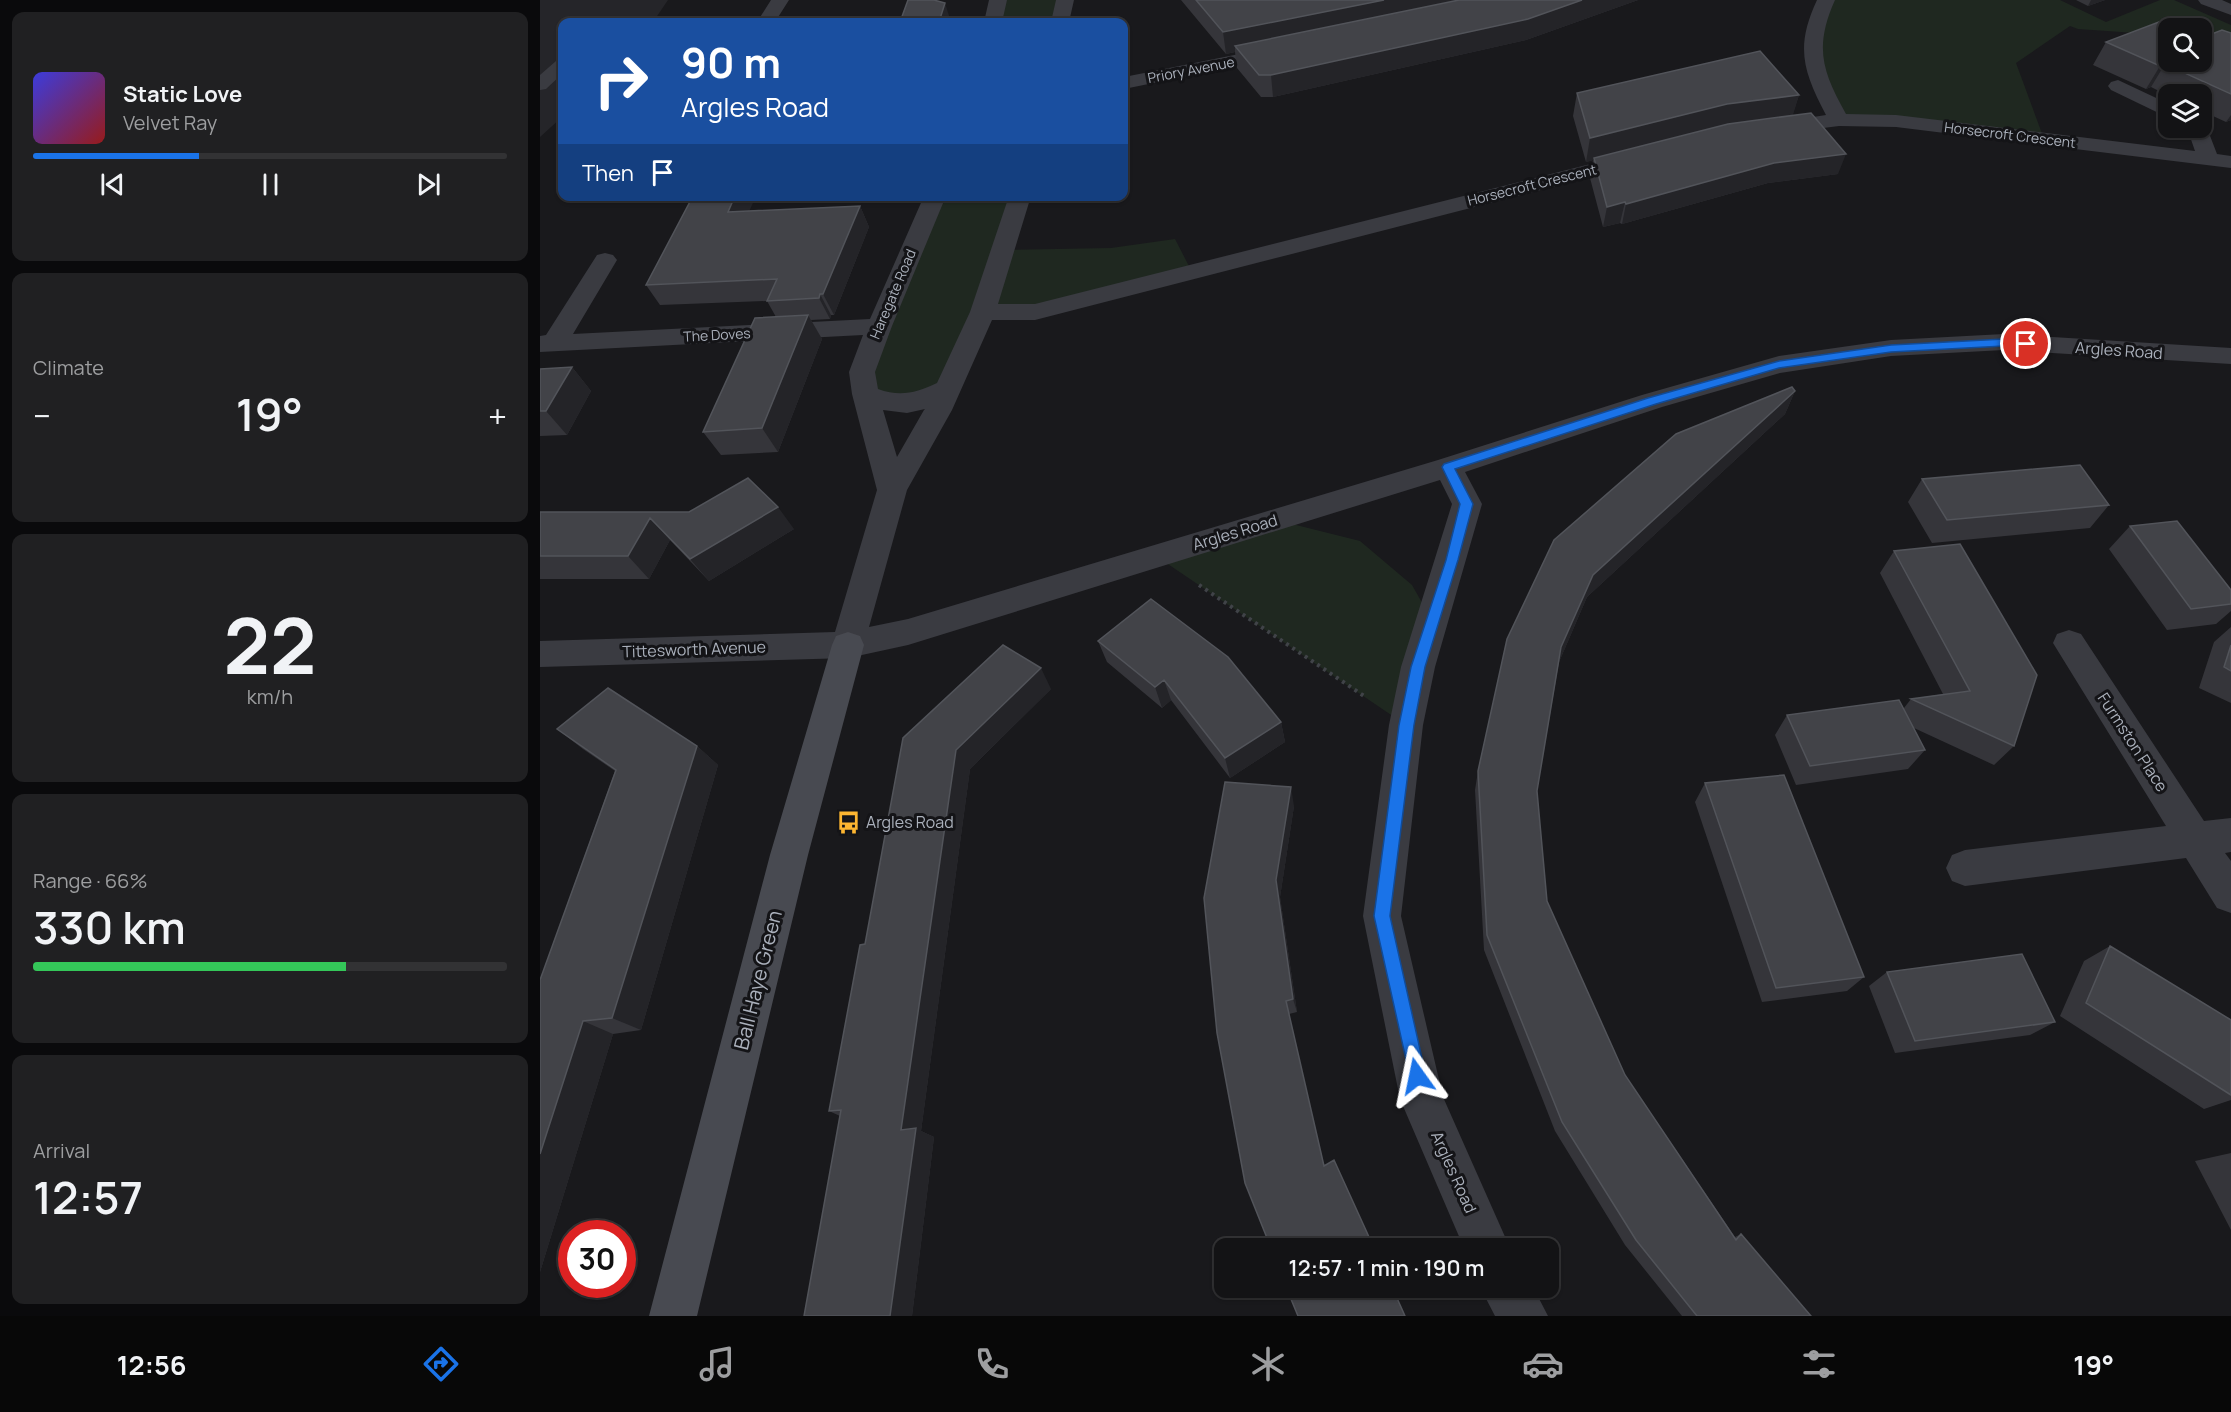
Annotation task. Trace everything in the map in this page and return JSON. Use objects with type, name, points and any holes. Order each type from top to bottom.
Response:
[{"type":"street","points":[[769,18],[780,0]]},
{"type":"street","points":[[994,18],[998,0]]},
{"type":"street","points":[[1061,18],[1065,0]]},
{"type":"street","points":[[1826,0],[1811,42],[1812,67],[1839,120]]},
{"type":"street","points":[[2207,0],[2231,10]]},
{"type":"street","name":"Priory Avenue","points":[[1128,82],[1293,50]]},
{"type":"street","points":[[2118,86],[2158,106]]},
{"type":"street","points":[[2147,101],[2158,98]]},
{"type":"street","name":"Horsecroft Crescent","points":[[1754,132],[1839,120],[1896,121],[2231,162]]},
{"type":"street","points":[[2201,138],[2208,159]]},
{"type":"street","name":"Horsecroft Crescent","points":[[982,312],[1035,312],[1651,155]]},
{"type":"street","name":"Haregate Road","points":[[892,490],[865,394],[862,372],[879,326],[933,201]]},
{"type":"street","points":[[848,645],[892,490],[949,388],[982,312],[1018,201]]},
{"type":"street","name":"The Doves","points":[[547,344],[605,260]]},
{"type":"street","name":"The Doves","points":[[547,344],[879,326]]},
{"type":"street","name":"Argles Road","points":[[848,645],[908,632],[1448,467],[1652,401],[1779,365],[1891,348],[2004,342],[2231,356]]},
{"type":"street","points":[[865,394],[890,404],[923,401],[949,388]]},
{"type":"street","name":"Argles Road","points":[[1448,467],[1467,504],[1418,667],[1406,725],[1382,916],[1422,1099],[1483,1238]]},
{"type":"street","name":"Furmston Place","points":[[2069,643],[2214,838],[2231,895]]},
{"type":"street","name":"Tittesworth Avenue","points":[[540,654],[848,645]]},
{"type":"street","name":"Ball Haye Green","points":[[673,1316],[789,855],[848,645]]},
{"type":"street","points":[[1965,868],[2214,838]]},
{"type":"street","points":[[1512,1298],[1524,1316]]},
{"type":"lane","points":[[540,66],[558,65]]},
{"type":"lane","points":[[540,85],[558,69]]},
{"type":"path","points":[[1156,556],[1406,725]]},
{"type":"shaded area","points":[[540,0],[668,0],[656,18],[558,18],[558,121],[540,137]]},
{"type":"shaded area","points":[[999,0],[1065,0],[1061,18],[995,18]]},
{"type":"shaded area","points":[[1826,0],[2060,0],[2106,22],[2160,0],[2174,0],[2231,25],[2231,49],[2212,44],[2212,18],[2158,18],[2158,31],[2150,34],[2078,29],[2070,26],[2016,63],[2044,139],[1839,120],[1812,67]]},
{"type":"shaded area","points":[[934,201],[1019,201],[1004,250],[1111,248],[1175,239],[1192,272],[1035,312],[983,312],[949,388],[923,401],[865,394]]},
{"type":"shaded area","points":[[1276,520],[1360,541],[1412,585],[1433,622],[1406,725],[1156,556]]},
{"type":"building","points":[[908,0],[934,0],[945,3],[940,18],[901,18]]},
{"type":"building","points":[[1196,0],[1384,0],[1223,32]]},
{"type":"building","points":[[1459,0],[1582,0],[1528,19],[1271,75],[1259,75],[1235,46]]},
{"type":"building","points":[[2158,22],[2158,65],[2106,42]]},
{"type":"building","points":[[2222,30],[2231,33],[2231,94],[2183,72],[2212,72],[2212,34]]},
{"type":"building","points":[[1760,51],[1799,95],[1727,104],[1590,138],[1577,93]]},
{"type":"building","points":[[1811,113],[1846,154],[1774,163],[1626,204],[1625,202],[1607,207],[1594,158],[1728,124]]},
{"type":"building","points":[[690,201],[733,201],[728,212],[860,206],[823,294],[820,294],[819,298],[767,301],[777,279],[646,285]]},
{"type":"building","points":[[808,315],[762,428],[703,432],[755,318]]},
{"type":"building","points":[[572,367],[546,411],[540,411],[540,369]]},
{"type":"building","points":[[1792,387],[1795,391],[1593,575],[1561,647],[1537,791],[1547,901],[1625,1075],[1736,1240],[1741,1234],[1811,1316],[1697,1316],[1636,1240],[1562,1122],[1487,935],[1478,771],[1507,639],[1554,540],[1676,434]]},
{"type":"building","points":[[2080,465],[2109,505],[1947,520],[1922,479]]},
{"type":"building","points":[[748,478],[778,507],[690,559],[650,518],[628,556],[540,556],[540,512],[689,512]]},
{"type":"building","points":[[2177,521],[2231,590],[2231,604],[2191,609],[2130,526]]},
{"type":"building","points":[[1960,544],[2037,675],[2014,746],[1911,699],[1970,691],[1894,551]]},
{"type":"building","points":[[1151,599],[1228,657],[1281,722],[1225,758],[1164,680],[1155,687],[1098,641]]},
{"type":"building","points":[[1003,645],[1041,668],[956,750],[901,1130],[916,1128],[890,1316],[804,1316],[841,1110],[829,1111],[860,945],[865,944],[903,738]]},
{"type":"building","points":[[2231,645],[2231,671],[2224,667]]},
{"type":"building","points":[[608,688],[697,746],[612,1018],[583,1021],[540,1154],[540,980],[616,770],[557,729]]},
{"type":"building","points":[[1899,700],[1925,750],[1810,766],[1787,715]]},
{"type":"building","points":[[1784,775],[1864,977],[1776,988],[1705,783]]},
{"type":"building","points":[[1225,782],[1291,787],[1276,880],[1293,999],[1286,1001],[1324,1166],[1334,1160],[1369,1238],[1267,1238],[1245,1183],[1217,1033],[1204,898]]},
{"type":"building","points":[[2110,946],[2231,1020],[2231,1095],[2086,1003]]},
{"type":"building","points":[[2022,954],[2055,1022],[1915,1041],[1887,972]]},
{"type":"building","points":[[1291,1298],[1397,1298],[1405,1316],[1298,1316]]},
{"type":"place","name":"Argles Road","points":[[848,822]]},
{"type":"route","points":[[1417,1076],[1382,916],[1406,725],[1418,667],[1467,504],[1448,467],[1652,401],[1779,365],[1891,348],[2004,342],[2026,344]]}]
